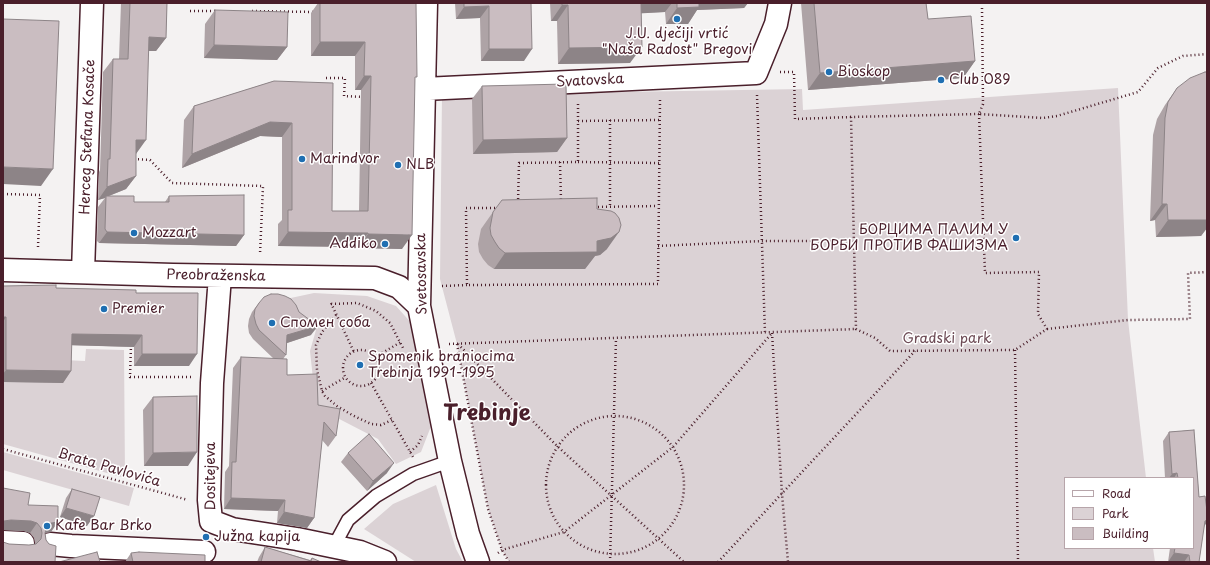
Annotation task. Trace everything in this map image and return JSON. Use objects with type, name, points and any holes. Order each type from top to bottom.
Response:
[{"type":"street","name":"Herceg Stefana Kosače","points":[[83,272],[92,3]]},
{"type":"street","name":"Svetosavska","points":[[426,3],[419,306],[450,461],[468,534],[485,560]]},
{"type":"street","points":[[756,73],[776,24],[780,3]]},
{"type":"street","name":"Svatovska","points":[[424,89],[756,73]]},
{"type":"street","name":"Preobraženska","points":[[3,270],[220,276],[375,278],[399,287],[419,306]]},
{"type":"street","name":"Dositejeva","points":[[220,276],[212,377],[210,513],[232,529],[334,546],[360,552],[385,562]]},
{"type":"street","points":[[50,544],[205,557],[206,537],[210,513]]},
{"type":"lane","points":[[334,546],[348,520],[376,496],[413,474],[450,461]]},
{"type":"path","points":[[982,8],[983,104],[979,114],[985,273],[1039,272],[1038,314],[1047,329]]},
{"type":"path","points":[[190,11],[221,11]]},
{"type":"path","points":[[244,11],[322,12]]},
{"type":"path","points":[[766,333],[756,73],[794,72],[795,119],[979,114],[1043,118],[1057,116],[1138,92],[1158,68],[1183,56],[1207,54]]},
{"type":"path","points":[[326,78],[344,78],[344,96],[367,97]]},
{"type":"path","points":[[436,286],[658,284],[660,78]]},
{"type":"path","points":[[578,82],[578,162]]},
{"type":"path","points":[[851,117],[856,329]]},
{"type":"path","points":[[610,120],[610,206]]},
{"type":"path","points":[[578,121],[660,120]]},
{"type":"path","points":[[127,159],[150,160],[172,183],[263,186],[260,254]]},
{"type":"path","points":[[560,162],[561,207]]},
{"type":"path","points":[[518,207],[519,163],[659,163]]},
{"type":"path","points":[[3,194],[40,195],[38,247]]},
{"type":"path","points":[[589,207],[658,206]]},
{"type":"path","points":[[467,285],[466,208],[503,208]]},
{"type":"path","points":[[658,246],[762,241],[854,241]]},
{"type":"path","points":[[457,344],[856,329],[875,338],[890,352],[1015,350],[1047,329],[1128,320],[1190,320],[1188,273],[1207,272]]},
{"type":"path","points":[[322,277],[331,304],[354,352]]},
{"type":"path","points":[[331,304],[356,302],[376,311],[390,323],[401,342],[403,349]]},
{"type":"path","points":[[336,315],[322,332],[316,345],[317,370],[322,391],[325,396],[337,406],[371,424],[381,424],[392,420]]},
{"type":"path","points":[[485,560],[502,550],[564,532],[612,496],[673,447],[772,333]]},
{"type":"path","points":[[772,333],[782,494],[788,562]]},
{"type":"path","points":[[610,562],[616,338]]},
{"type":"path","points":[[131,340],[130,377],[212,377]]},
{"type":"path","points":[[375,357],[401,342]]},
{"type":"path","points":[[457,344],[557,446],[684,562]]},
{"type":"path","points":[[457,344],[488,509],[502,550],[509,562]]},
{"type":"path","points":[[366,350],[375,357],[378,362],[378,374],[366,385],[360,386],[350,381],[346,377],[343,365],[345,360],[354,352],[366,350]]},
{"type":"path","points":[[1015,350],[1018,562]]},
{"type":"path","points":[[718,562],[915,351]]},
{"type":"path","points":[[322,391],[346,377]]},
{"type":"path","points":[[371,382],[421,472]]},
{"type":"path","points":[[614,415],[632,418],[648,424],[662,434],[673,447],[680,461],[684,476],[684,492],[681,507],[674,521],[659,539],[650,545],[632,552],[610,554],[596,552],[579,544],[564,532],[554,518],[547,502],[545,484],[548,466],[557,446],[580,425],[597,418],[614,415]]},
{"type":"path","points":[[410,452],[418,445],[423,433]]},
{"type":"path","name":"Brata Pavlovića","points":[[3,449],[210,513]]},
{"type":"green space","name":"Gradski park","points":[[1118,88],[1128,320],[1146,477],[1064,477],[1064,549],[1153,549],[1155,562],[509,562],[502,550],[488,509],[457,344],[440,279],[442,95],[802,89],[803,110]]},
{"type":"green space","points":[[314,293],[367,296],[396,306],[414,326],[433,421],[421,452],[396,464],[378,439],[316,407],[310,351],[316,330],[297,318],[286,299]]},
{"type":"green space","points":[[86,349],[124,350],[125,478],[3,444],[3,382],[63,383],[63,360],[85,361]]},
{"type":"green space","points":[[3,452],[134,488],[129,506],[3,470]]},
{"type":"green space","points":[[436,485],[456,549],[463,562],[416,562],[364,529],[393,504]]},
{"type":"building","points":[[130,3],[167,3],[166,38],[149,37],[146,140],[136,140],[136,176],[107,187],[108,159],[110,159],[113,59],[128,59]]},
{"type":"building","points":[[320,3],[416,3],[417,77],[415,77],[412,235],[288,232],[288,210],[292,210],[292,123],[270,122],[192,154],[194,106],[274,81],[333,83],[332,211],[368,211],[371,76],[364,76],[365,42],[320,42]]},
{"type":"building","points":[[464,3],[531,3],[532,49],[489,49],[489,6],[464,7]]},
{"type":"building","points":[[562,3],[641,3],[642,47],[569,48],[568,5],[562,5]]},
{"type":"building","points":[[677,3],[699,3],[699,7],[677,8]]},
{"type":"building","points":[[814,3],[926,3],[928,19],[971,16],[975,61],[820,73]]},
{"type":"building","points":[[215,10],[288,12],[287,47],[214,45]]},
{"type":"building","points":[[3,19],[59,21],[53,169],[3,167]]},
{"type":"building","points":[[1207,72],[1207,220],[1168,220],[1167,204],[1162,204],[1165,118],[1168,102],[1177,88],[1190,78]]},
{"type":"building","points":[[566,84],[567,138],[483,140],[482,86]]},
{"type":"building","points":[[244,195],[244,235],[107,232],[105,229],[106,196],[134,196],[134,202],[169,202],[169,196]]},
{"type":"building","points":[[597,198],[597,209],[615,213],[619,218],[621,225],[619,232],[611,238],[597,241],[597,252],[505,253],[499,248],[491,235],[490,228],[493,212],[502,200]]},
{"type":"building","points":[[56,285],[56,288],[136,290],[136,293],[198,293],[197,354],[142,354],[142,335],[72,334],[71,371],[6,370],[6,317],[3,317],[3,286]]},
{"type":"building","name":"Спомен соба","points":[[271,294],[278,294],[291,299],[299,312],[318,326],[287,335],[286,355],[259,330],[254,316],[255,309],[259,303],[264,297]]},
{"type":"building","points":[[241,357],[287,359],[287,375],[317,374],[318,405],[340,409],[336,436],[324,422],[314,518],[284,512],[285,500],[231,498],[232,462],[236,462]]},
{"type":"building","points":[[197,396],[197,452],[153,453],[153,397]]},
{"type":"building","points":[[1194,430],[1199,497],[1205,496],[1207,511],[1207,520],[1205,521],[1199,562],[1190,562],[1189,555],[1174,553],[1175,549],[1194,549],[1194,477],[1178,477],[1177,473],[1172,474],[1169,432]]},
{"type":"building","points":[[369,434],[394,463],[373,481],[348,453]]},
{"type":"building","points":[[3,488],[30,493],[28,505],[58,506],[58,522],[51,523],[47,526],[45,533],[46,540],[49,544],[56,546],[55,562],[3,562],[3,542],[9,544],[36,544],[41,539],[42,533],[41,528],[37,523],[31,521],[11,520],[3,522]]},
{"type":"building","points":[[72,489],[100,497],[94,516],[66,508]]},
{"type":"building","points":[[265,547],[311,561],[312,558],[321,562],[261,562]]},
{"type":"building","points":[[97,552],[100,562],[59,562]]},
{"type":"building","points":[[139,552],[205,555],[205,562],[133,562],[131,553]]},
{"type":"place","name":"J.U. dječiji vrtić \"Naša Radost\" Bregovi","points":[[677,19]]},
{"type":"place","name":"Bioskop","points":[[829,72]]},
{"type":"place","name":"Club 089","points":[[941,80]]},
{"type":"place","name":"Marindvor","points":[[302,159]]},
{"type":"place","name":"NLB","points":[[398,165]]},
{"type":"place","name":"Mozzart","points":[[134,233]]},
{"type":"place","name":"БОРЦИМА ПАЛИМ У БОРБИ ПРОТИВ ФАШИЗМА","points":[[1016,238]]},
{"type":"place","name":"Addiko","points":[[385,244]]},
{"type":"place","name":"Premier","points":[[104,309]]},
{"type":"place","name":"Спомен соба","points":[[272,323]]},
{"type":"place","name":"Spomenik braniocima Trebinja 1991-1995","points":[[360,365]]},
{"type":"place","name":"Kafe Bar Brko","points":[[47,526]]},
{"type":"place","name":"Južna kapija","points":[[206,537]]},
{"type":"district","name":"Trebinje","points":[[487,414]]}]
